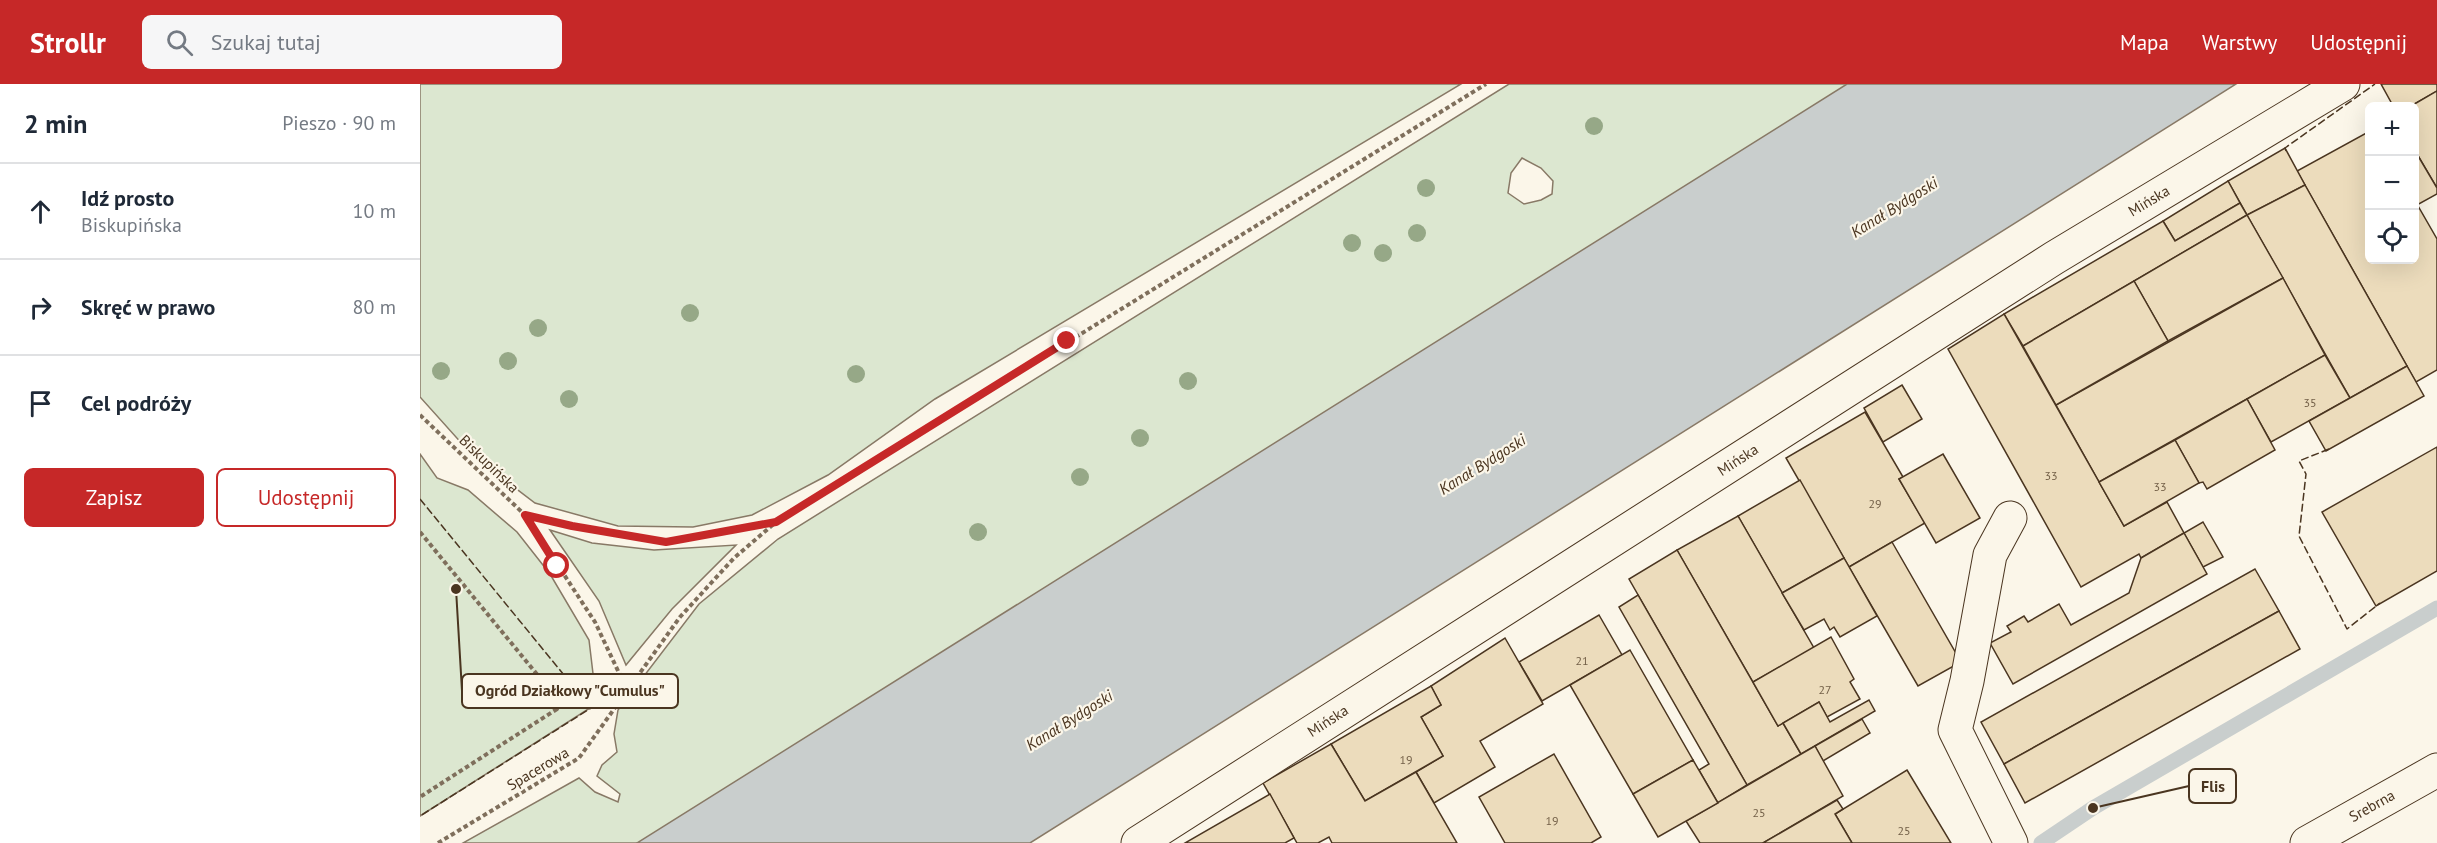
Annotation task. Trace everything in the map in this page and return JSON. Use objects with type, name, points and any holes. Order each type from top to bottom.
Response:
[{"type":"street","name":"Mińska","points":[[1138,843],[2054,258],[2343,84]]},
{"type":"street","points":[[2010,518],[1990,555],[1967,681],[1955,730],[2011,843]]},
{"type":"street","name":"Srebrna","points":[[2307,843],[2437,770]]},
{"type":"path","points":[[525,515],[572,526],[666,542],[776,522],[1486,84]]},
{"type":"path","name":"Biskupińska","points":[[420,415],[525,515],[595,622],[628,690]]},
{"type":"path","name":"Spacerowa","points":[[438,843],[579,758],[680,617],[734,558],[776,522]]},
{"type":"path","points":[[420,532],[554,695],[557,709],[420,797]]},
{"type":"green space","points":[[420,84],[1461,84],[935,399],[828,475],[752,515],[693,527],[618,526],[535,503],[473,456],[420,397]]},
{"type":"green space","points":[[1509,84],[1872,84],[1255,476],[1241,466],[667,843],[463,843],[579,778],[595,792],[618,802],[620,794],[597,776],[602,765],[617,752],[614,734],[618,710],[699,604],[778,539]],"holes":[[[1522,158],[1541,168],[1553,181],[1552,194],[1541,200],[1524,204],[1508,193],[1511,173]]]},
{"type":"green space","points":[[420,454],[437,478],[468,490],[517,532],[550,574],[589,640],[594,682],[590,708],[420,816]]},
{"type":"green space","points":[[550,530],[592,543],[654,550],[736,545],[672,609],[626,665],[599,601]]},
{"type":"water","name":"Kanał Bydgoski","points":[[1847,84],[2236,84],[1030,843],[637,843]]},
{"type":"building","points":[[2381,84],[2437,84],[2437,91],[2418,102],[2391,102]]},
{"type":"building","points":[[2437,91],[2437,188],[2419,157],[2418,102]]},
{"type":"building","points":[[2365,134],[2365,264],[2419,264],[2419,208],[2437,239],[2437,370],[2416,382],[2297,171]]},
{"type":"building","points":[[2285,148],[2305,185],[2247,215],[2228,181]]},
{"type":"building","points":[[2419,157],[2437,188],[2437,194],[2419,204]]},
{"type":"building","points":[[2228,181],[2240,203],[2175,241],[2163,221]]},
{"type":"building","points":[[2305,185],[2407,366],[2350,398],[2247,215]]},
{"type":"building","points":[[2240,203],[2247,215],[2023,346],[2004,314],[2163,221],[2175,241]]},
{"type":"building","points":[[2247,215],[2283,278],[2168,341],[2134,281]]},
{"type":"building","points":[[2283,278],[2325,355],[2099,482],[2056,405]]},
{"type":"building","points":[[2134,281],[2168,341],[2056,405],[2023,346]]},
{"type":"building","points":[[2004,314],[2124,526],[2167,502],[2184,533],[2141,558],[2139,554],[2081,587],[1948,349]]},
{"type":"building","points":[[2325,355],[2350,398],[2271,442],[2247,399]]},
{"type":"building","points":[[2407,366],[2424,396],[2326,451],[2309,421]]},
{"type":"building","points":[[1902,385],[1922,419],[1883,442],[1864,408]]},
{"type":"building","points":[[2247,399],[2275,450],[2207,489],[2203,482],[2199,483],[2175,440]]},
{"type":"building","points":[[1865,412],[1903,477],[1899,479],[1925,523],[1849,567],[1786,458]]},
{"type":"building","points":[[2175,440],[2199,483],[2124,526],[2099,482]]},
{"type":"building","points":[[2437,447],[2437,571],[2376,606],[2322,512]]},
{"type":"building","points":[[1943,454],[1980,518],[1936,543],[1899,479]]},
{"type":"building","points":[[1800,480],[1844,558],[1782,593],[1738,516]]},
{"type":"building","points":[[1738,516],[1814,648],[1753,682],[1677,550]]},
{"type":"building","points":[[2203,522],[2223,557],[2203,567],[2184,533]]},
{"type":"building","points":[[2184,533],[2207,574],[2013,684],[1990,643],[2011,632],[2007,626],[2024,616],[2028,622],[2059,604],[2071,625],[2129,593],[2141,558]]},
{"type":"building","points":[[1892,542],[1961,662],[1918,686],[1849,567]]},
{"type":"building","points":[[1677,550],[1778,726],[1783,723],[1801,754],[1747,785],[1629,579]]},
{"type":"building","points":[[1844,558],[1877,616],[1840,637],[1834,627],[1830,630],[1824,619],[1804,630],[1782,593]]},
{"type":"building","points":[[2255,569],[2279,611],[2004,764],[1981,722]]},
{"type":"building","points":[[1638,595],[1747,785],[1718,803],[1699,770],[1709,764],[1619,607]]},
{"type":"building","points":[[2279,611],[2300,649],[2025,803],[2004,764]]},
{"type":"building","points":[[1599,615],[1622,655],[1542,701],[1519,662]]},
{"type":"building","points":[[1831,637],[1854,679],[1850,682],[1860,699],[1827,717],[1819,702],[1778,726],[1753,682]]},
{"type":"building","points":[[1505,638],[1543,704],[1480,741],[1495,767],[1434,803],[1416,772],[1443,756],[1421,717],[1441,705],[1431,686]]},
{"type":"building","points":[[1630,650],[1693,760],[1633,794],[1570,685]]},
{"type":"building","points":[[1431,686],[1441,705],[1421,717],[1443,756],[1365,801],[1331,744]]},
{"type":"building","points":[[1869,700],[1875,711],[1801,754],[1783,723],[1819,702],[1830,722]]},
{"type":"building","points":[[1862,719],[1870,733],[1823,761],[1815,746]]},
{"type":"building","points":[[1331,744],[1365,801],[1416,772],[1457,843],[1332,843],[1329,837],[1318,843],[1297,843],[1263,783]]},
{"type":"building","points":[[1815,746],[1843,796],[1763,843],[1700,843],[1686,821]]},
{"type":"building","points":[[1554,754],[1601,837],[1591,843],[1505,843],[1479,797]]},
{"type":"building","points":[[1693,760],[1718,803],[1658,837],[1633,794]]},
{"type":"building","points":[[1907,770],[1951,843],[1852,843],[1835,814]]},
{"type":"building","points":[[1270,794],[1294,838],[1285,843],[1185,843]]},
{"type":"building","points":[[1837,800],[1843,809],[1835,814],[1852,843],[1763,843]]},
{"type":"waterway","points":[[2041,843],[2093,808],[2437,608]]},
{"type":"fence","points":[[2286,151],[2285,148],[2375,84]]},
{"type":"fence","points":[[2329,449],[2299,461],[2306,474],[2299,536],[2347,629],[2380,603]]},
{"type":"fence","points":[[420,499],[591,708],[420,816]]},
{"type":"place","name":"Ogród Działkowy \"Cumulus\"","points":[[456,589]]},
{"type":"place","name":"Flis","points":[[2093,808]]},
{"type":"route","points":[[557,566],[525,515],[572,526],[666,542],[776,522],[1067,341]]}]
